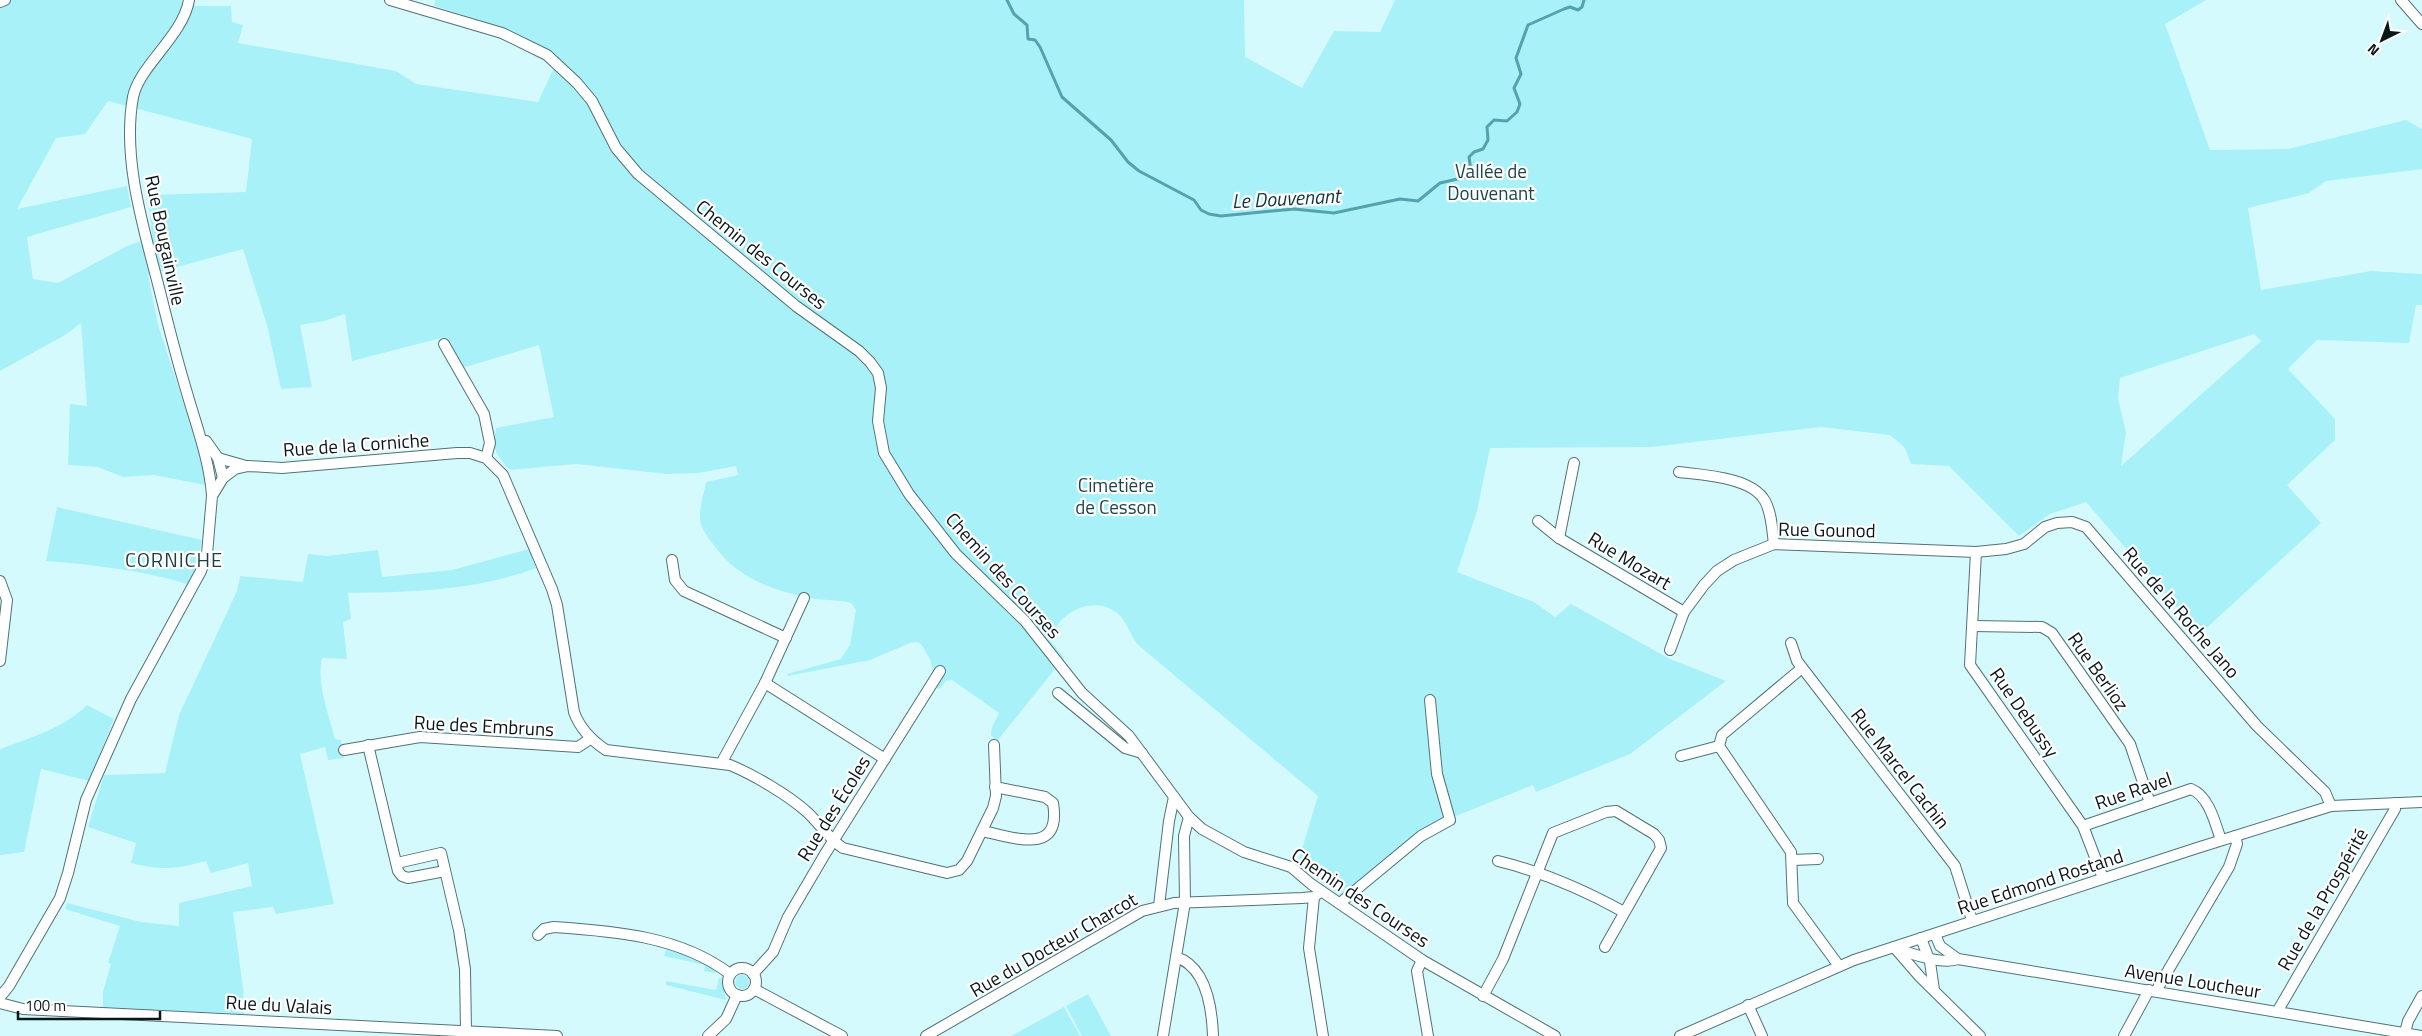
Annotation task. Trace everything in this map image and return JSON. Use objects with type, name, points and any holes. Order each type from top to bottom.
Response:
[{"type":"street","points":[[0,2],[5,0]]},
{"type":"street","name":"Rue Bougainville","points":[[189,0],[188,10],[144,75],[133,96],[131,125],[137,200],[145,239],[158,284],[166,322],[210,467],[212,496]]},
{"type":"street","name":"Chemin des Courses","points":[[390,0],[502,33],[547,55],[577,83],[592,101],[616,148],[638,174],[796,306],[859,351],[870,362],[878,373],[881,388],[878,421],[884,453],[909,494],[956,554],[1025,621],[1082,693],[1129,736],[1189,817],[1202,830],[1222,842],[1252,855],[1291,867],[1317,894],[1340,904],[1422,960],[1555,1036]]},
{"type":"street","points":[[2401,0],[2422,24]]},
{"type":"street","points":[[444,344],[484,414],[490,443],[486,458],[496,466],[509,486],[552,589],[557,605],[574,712],[590,739],[606,750],[722,764],[745,771],[805,810],[833,841],[843,848],[947,873],[959,870],[967,861],[993,808],[995,787],[994,745]]},
{"type":"street","points":[[0,997],[9,986],[60,898],[86,800],[131,699],[200,572],[207,554],[212,496],[223,478],[218,458],[200,430]]},
{"type":"street","name":"Rue de la Corniche","points":[[223,478],[235,470],[248,466],[282,468],[457,454],[470,454],[486,458]]},
{"type":"street","points":[[218,458],[248,466]]},
{"type":"street","name":"Rue Mozart","points":[[1559,538],[1574,463]]},
{"type":"street","points":[[210,467],[223,478]]},
{"type":"street","points":[[1679,472],[1726,479],[1755,490],[1765,501],[1770,515],[1774,544]]},
{"type":"street","name":"Rue Mozart","points":[[1538,521],[1559,538],[1684,612]]},
{"type":"street","name":"Rue de la Roche Jano","points":[[1976,552],[2006,549],[2024,544],[2045,527],[2057,523],[2072,522],[2086,527],[2257,726],[2325,792],[2331,806]]},
{"type":"street","name":"Rue Gounod","points":[[1670,650],[1684,612],[1717,571],[1734,560],[1774,544],[1976,552]]},
{"type":"street","name":"Rue Debussy","points":[[1976,552],[1970,665],[2083,826],[2103,878]]},
{"type":"street","points":[[672,560],[675,580],[684,591],[786,638]]},
{"type":"street","points":[[0,581],[7,600],[0,661]]},
{"type":"street","points":[[722,764],[722,760],[765,682],[804,598]]},
{"type":"street","name":"Rue Berlioz","points":[[1973,626],[2042,627],[2052,633],[2130,744],[2150,803]]},
{"type":"street","name":"Rue Marcel Cachin","points":[[1791,643],[1797,661],[1802,668],[1955,866],[1972,920]]},
{"type":"street","points":[[1802,668],[1722,735],[1719,746],[1792,852],[1793,903],[1839,966]]},
{"type":"street","points":[[885,759],[940,672]]},
{"type":"street","name":"Rue des Écoles","points":[[753,974],[774,952],[788,917],[885,759],[765,682]]},
{"type":"street","points":[[1058,693],[1125,748],[1142,753]]},
{"type":"street","points":[[1340,904],[1421,836],[1450,820],[1437,774],[1430,700]]},
{"type":"street","name":"Rue des Embruns","points":[[344,750],[420,737],[578,747],[590,739]]},
{"type":"street","points":[[368,745],[396,863],[402,876],[408,878],[445,871]]},
{"type":"street","points":[[1681,756],[1719,746]]},
{"type":"street","points":[[982,832],[1034,841],[1045,838],[1051,830],[1055,813],[1053,803],[1045,798],[995,787]]},
{"type":"street","name":"Rue Ravel","points":[[2083,826],[2191,789],[2199,792],[2210,809],[2221,840]]},
{"type":"street","points":[[1160,906],[1169,822],[1174,797]]},
{"type":"street","name":"Rue de la Prospérité","points":[[2277,1012],[2395,809],[2395,802]]},
{"type":"street","name":"Rue Edmond Rostand","points":[[1680,1036],[1839,966],[1972,920],[2221,840],[2331,806],[2422,802]]},
{"type":"street","points":[[1483,996],[1503,960],[1553,833],[1606,812],[1616,811],[1654,834],[1659,840],[1661,848],[1605,947]]},
{"type":"street","points":[[1163,1036],[1185,902],[1184,836],[1189,817]]},
{"type":"street","points":[[2124,1036],[2229,867],[2237,844],[2235,836]]},
{"type":"street","points":[[396,863],[441,853],[465,968],[466,1031]]},
{"type":"street","points":[[1792,860],[1818,858]]},
{"type":"street","points":[[1498,860],[1537,872],[1590,893],[1624,912]]},
{"type":"street","points":[[1317,894],[1309,948],[1323,1036]]},
{"type":"street","name":"Rue du Docteur Charcot","points":[[926,1036],[1142,911],[1185,902],[1271,901],[1317,894]]},
{"type":"street","points":[[538,935],[544,929],[554,927],[622,933],[659,940],[698,955],[730,974]]},
{"type":"street","points":[[1935,934],[1940,946],[1958,959]]},
{"type":"street","points":[[1921,938],[1928,957],[1934,990]]},
{"type":"street","points":[[1894,947],[1920,977],[1980,1036]]},
{"type":"street","name":"Avenue Loucheur","points":[[1894,947],[1928,957],[1951,961],[1958,959],[2422,1036]]},
{"type":"street","points":[[1176,957],[1185,960],[1192,966],[1209,996],[1212,1036]]},
{"type":"street","points":[[1422,960],[1417,971],[1428,1036]]},
{"type":"street","points":[[742,968],[753,974],[756,981],[754,989],[749,994],[737,995],[728,986],[730,974],[742,968]]},
{"type":"street","points":[[754,989],[842,1036]]},
{"type":"street","points":[[711,1035],[726,1019],[737,995]]},
{"type":"street","points":[[2405,1033],[2408,1021],[2422,996]]},
{"type":"street","name":"Rue du Valais","points":[[0,1002],[23,1009],[420,1032],[466,1031],[557,1036]]},
{"type":"street","points":[[1748,1005],[1762,1036]]},
{"type":"green space","points":[[0,0],[182,0],[182,6],[231,6],[232,22],[243,25],[238,43],[396,71],[416,84],[538,102],[558,59],[514,34],[434,6],[435,0],[1244,0],[1245,57],[1302,88],[1334,31],[1380,32],[1395,0],[2206,0],[2165,24],[2210,150],[2288,149],[2406,120],[2422,129],[2422,169],[2326,181],[2309,193],[2248,208],[2261,290],[2371,271],[2422,274],[2422,305],[2416,305],[2409,343],[2317,340],[2288,369],[2335,419],[2335,440],[2287,485],[2321,523],[2200,634],[2086,502],[2050,514],[2019,536],[1949,466],[1911,464],[1905,448],[1890,435],[1821,427],[1652,447],[1490,448],[1477,511],[1457,572],[1534,602],[1555,617],[1571,604],[1670,659],[1726,681],[1630,754],[1536,792],[1533,785],[1436,824],[1342,897],[1297,865],[1318,796],[1137,644],[1126,623],[1108,608],[1093,605],[1086,606],[1071,612],[1060,622],[1050,640],[1064,658],[997,741],[991,735],[992,727],[999,713],[952,680],[946,681],[939,689],[928,682],[933,671],[930,659],[921,644],[917,642],[910,643],[870,660],[788,676],[787,674],[841,659],[850,645],[856,610],[851,603],[810,598],[768,586],[744,574],[722,556],[702,526],[700,520],[701,506],[706,482],[738,475],[736,466],[699,473],[667,474],[576,464],[510,470],[501,460],[494,442],[496,428],[554,417],[539,345],[462,368],[445,337],[352,361],[345,314],[324,321],[300,325],[312,387],[281,389],[267,325],[243,249],[148,275],[158,325],[203,462],[205,485],[154,475],[123,477],[98,467],[68,465],[70,404],[87,406],[81,323],[65,335],[0,371]],"holes":[[[108,101],[252,139],[246,192],[148,195],[152,237],[127,246],[58,283],[33,279],[27,237],[131,207],[127,186],[17,209],[56,138],[85,134]],[[2254,334],[2261,341],[2121,466],[2126,432],[2118,399],[2120,378]]]},
{"type":"green space","points":[[57,507],[202,540],[197,567],[190,585],[155,575],[119,569],[46,561]]},
{"type":"green space","points":[[529,549],[536,568],[513,576],[443,589],[348,593],[351,619],[343,622],[347,659],[322,658],[321,668],[322,688],[327,709],[335,739],[341,740],[344,758],[328,760],[325,747],[300,754],[334,904],[276,914],[273,907],[233,912],[243,988],[244,1014],[103,1007],[103,992],[111,964],[108,963],[120,926],[65,909],[67,903],[141,922],[179,926],[179,903],[252,886],[248,863],[211,873],[206,861],[169,868],[142,866],[131,863],[136,843],[88,827],[104,775],[165,773],[179,715],[237,591],[240,576],[303,582],[308,554],[327,556],[378,550],[382,577],[452,570]]},
{"type":"green space","points":[[87,705],[114,719],[89,781],[41,769],[24,852],[0,855],[0,749],[57,726]]},
{"type":"green space","points":[[667,948],[689,955],[717,969],[715,973],[704,971],[705,965],[664,956]]},
{"type":"green space","points":[[742,975],[747,977],[749,982],[747,987],[742,989],[737,987],[735,982],[737,977]]},
{"type":"green space","points":[[719,978],[721,978],[726,1000],[666,985],[666,981],[716,990]]},
{"type":"green space","points":[[1088,994],[1111,1036],[1082,1036],[1066,1006]]},
{"type":"green space","points":[[1064,1007],[1080,1036],[1011,1036]]},
{"type":"waterway","name":"Le Douvenant","points":[[1007,0],[1014,14],[1027,25],[1028,39],[1035,40],[1040,47],[1062,97],[1111,140],[1128,162],[1139,171],[1194,200],[1201,210],[1209,214],[1221,216],[1294,209],[1334,213],[1400,199],[1418,201],[1440,183],[1466,177],[1471,171],[1469,157],[1474,152],[1483,149],[1488,140],[1487,127],[1494,120],[1507,121],[1517,112],[1520,104],[1514,88],[1521,74],[1516,58],[1528,25],[1570,7],[1578,10],[1582,7],[1584,0]]},
{"type":"district","name":"CORNICHE","points":[[174,559]]},
{"type":"park label","name":"Vallée de Douvenant","points":[[1491,181]]},
{"type":"park label","name":"Cimetière de Cesson","points":[[1116,495]]}]
